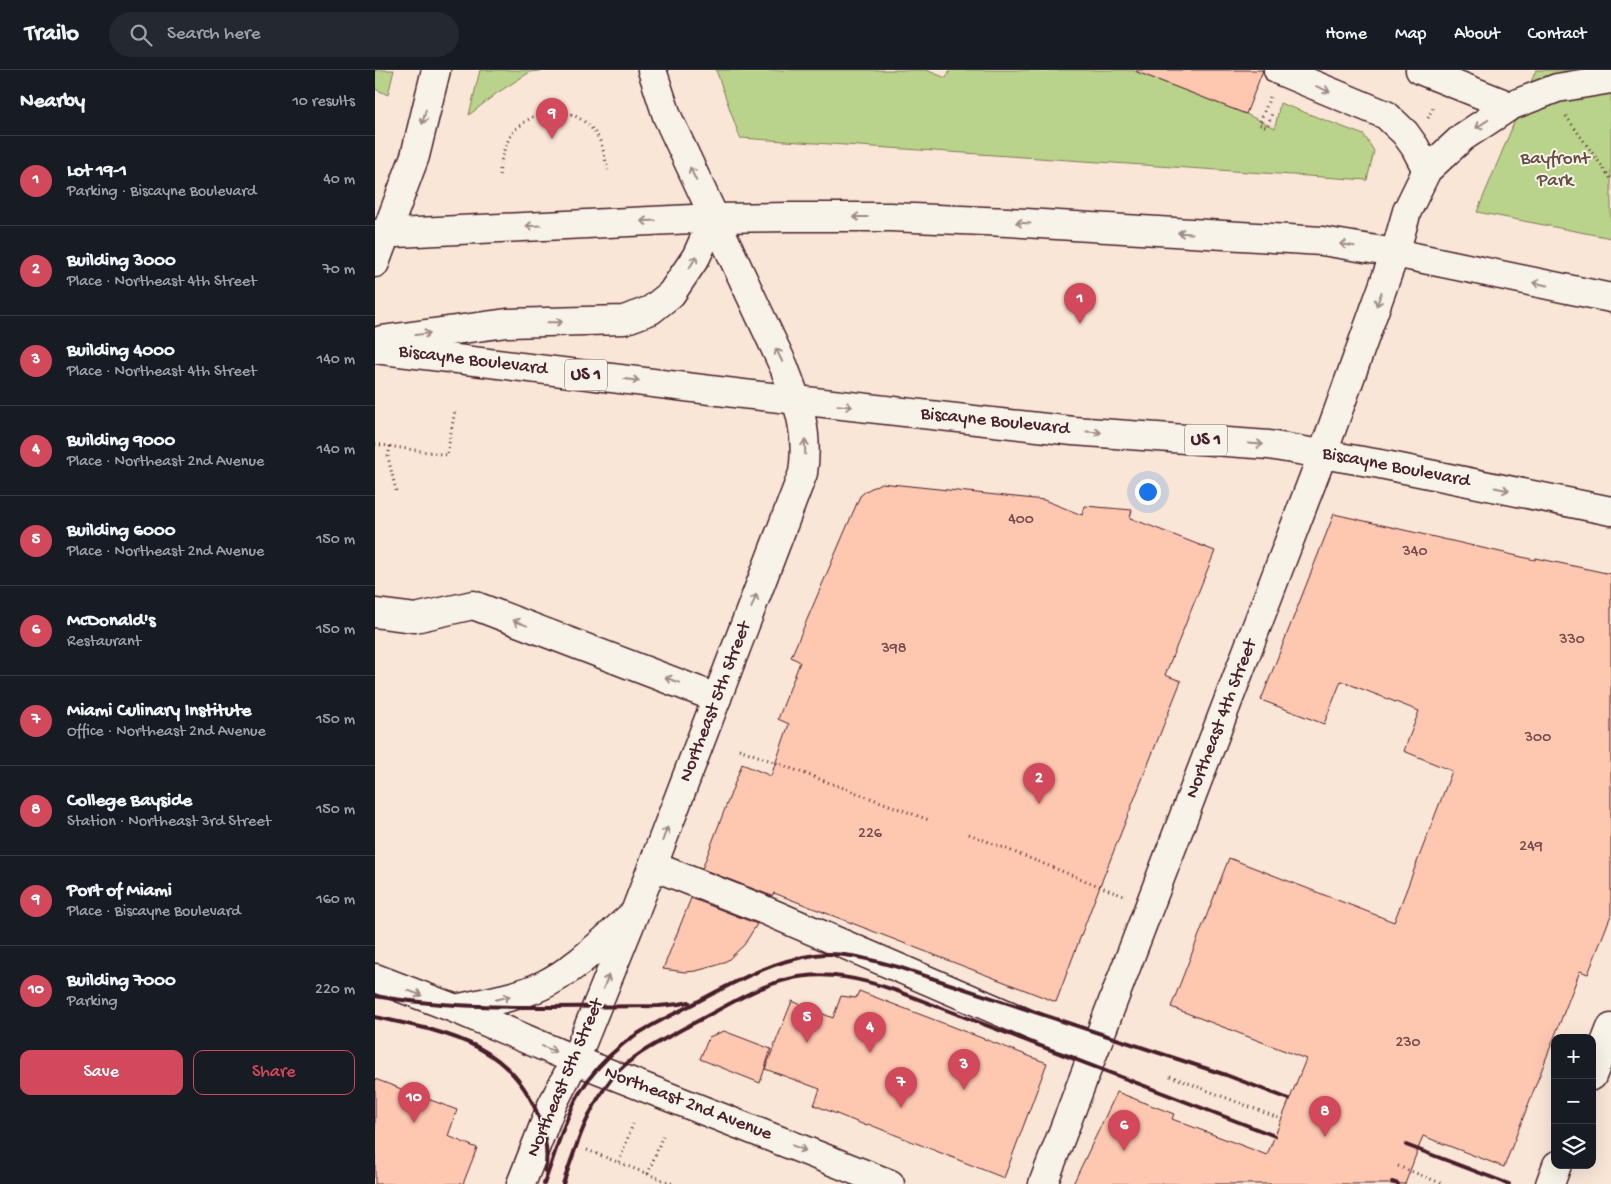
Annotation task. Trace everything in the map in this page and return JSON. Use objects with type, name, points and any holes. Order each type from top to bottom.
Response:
[{"type":"main road","points":[[375,263],[381,234],[415,156],[436,70]]},
{"type":"main road","name":"Northeast 5th Street","points":[[521,1184],[552,1104],[575,1060],[653,866],[803,473],[806,454],[805,434],[797,400],[784,367],[667,116],[652,70]]},
{"type":"main road","points":[[1278,70],[1386,115],[1405,133],[1427,170],[1463,137],[1510,106],[1557,88],[1611,79]]},
{"type":"main road","points":[[1420,70],[1510,106]]},
{"type":"main road","name":"Northeast 4th Street","points":[[1043,1184],[1323,453],[1395,252],[1407,211],[1427,170]]},
{"type":"main road","points":[[381,234],[714,218],[890,217],[1008,222],[1322,241],[1395,252],[1611,298]]},
{"type":"main road","points":[[375,340],[507,323],[624,320],[651,310],[671,294],[682,281],[696,257],[714,218]]},
{"type":"main road","name":"Biscayne Boulevard","points":[[375,349],[1073,431],[1269,445],[1323,453],[1611,511]]},
{"type":"main road","points":[[375,612],[415,618],[473,605],[717,698]]},
{"type":"main road","points":[[653,866],[762,909],[1045,1030],[1095,1048]]},
{"type":"main road","points":[[456,1009],[510,996],[541,986],[563,974],[588,955],[635,912]]},
{"type":"main road","name":"Northeast 2nd Avenue","points":[[375,978],[456,1009],[575,1060],[890,1184]]},
{"type":"main road","points":[[1596,1066],[1611,1028]]},
{"type":"main road","points":[[1550,1184],[1556,1169]]},
{"type":"path","points":[[1271,96],[1259,124],[1267,127],[1273,111]]},
{"type":"path","points":[[499,175],[501,155],[514,131],[529,118],[548,110],[568,113],[584,121],[597,135],[608,170]]},
{"type":"path","points":[[1564,112],[1611,178]]},
{"type":"path","points":[[375,444],[447,455],[455,410]]},
{"type":"path","points":[[390,446],[388,457],[395,491]]},
{"type":"path","points":[[739,749],[929,820]]},
{"type":"path","points":[[969,834],[1149,907]]},
{"type":"path","points":[[1170,1076],[1281,1119]]},
{"type":"path","points":[[619,1162],[633,1124]]},
{"type":"path","points":[[648,1174],[663,1135]]},
{"type":"path","points":[[587,1150],[673,1184]]},
{"type":"path","points":[[1398,1166],[1443,1184]]},
{"type":"green space","points":[[375,70],[394,70],[388,95],[375,89]]},
{"type":"green space","points":[[480,70],[547,70],[530,72],[497,93],[469,115]]},
{"type":"green space","points":[[716,70],[926,70],[946,78],[950,70],[1132,70],[1246,114],[1275,128],[1280,103],[1364,135],[1374,151],[1367,180],[740,138]]},
{"type":"green space","name":"Bayfront Park","points":[[1536,70],[1611,70],[1611,238],[1477,212]]},
{"type":"building","points":[[1137,70],[1263,70],[1246,114],[1137,72]]},
{"type":"building","points":[[881,483],[1044,500],[1082,515],[1085,506],[1132,510],[1130,518],[1215,551],[1165,675],[1181,681],[1056,1002],[774,893],[772,896],[702,869],[742,764],[771,776],[789,724],[778,719],[800,662],[791,657],[860,496]]},
{"type":"building","points":[[1334,514],[1535,560],[1536,558],[1611,574],[1611,915],[1588,974],[1580,971],[1556,1034],[1551,1034],[1551,1046],[1504,1167],[1423,1136],[1405,1184],[1073,1184],[1117,1092],[1174,1114],[1172,1119],[1267,1155],[1306,1059],[1171,1007],[1229,858],[1394,922],[1452,771],[1404,751],[1419,711],[1341,681],[1324,724],[1261,700]]},
{"type":"building","points":[[691,898],[757,924],[744,945],[728,960],[718,965],[685,972],[663,969]]},
{"type":"building","points":[[859,991],[1047,1063],[1004,1178],[868,1124],[867,1126],[814,1105],[820,1089],[765,1069],[792,1001],[833,1018],[841,996],[856,998]]},
{"type":"building","points":[[724,1031],[771,1049],[760,1083],[700,1059],[709,1037]]},
{"type":"building","points":[[375,1079],[457,1110],[448,1136],[477,1148],[463,1184],[375,1184]]},
{"type":"railway","points":[[544,1184],[574,1103],[594,1072],[617,1049],[647,1028],[750,975],[798,958],[815,955],[846,955],[898,967],[1226,1075],[1289,1099]]},
{"type":"railway","points":[[563,1184],[589,1116],[603,1090],[620,1069],[659,1042],[763,987],[789,979],[817,975],[844,977],[897,991],[1275,1136]]},
{"type":"railway","points":[[375,996],[445,1004],[517,1007],[659,1006],[689,1002]]},
{"type":"railway","points":[[375,1017],[426,1028],[450,1036],[472,1045],[493,1057],[511,1072],[527,1092],[539,1118],[546,1144],[547,1158],[545,1171]]},
{"type":"railway","points":[[1406,1145],[1509,1184]]},
{"type":"railway","points":[[1392,1182],[1398,1184]]},
{"type":"place","name":"Port of Miami","points":[[552,139]]},
{"type":"place","name":"Lot 19-1","points":[[1080,324]]},
{"type":"place","name":"Building 3000","points":[[1039,804]]},
{"type":"place","name":"Building 6000","points":[[807,1043]]},
{"type":"place","name":"Building 9000","points":[[870,1053]]},
{"type":"place","name":"Building 4000","points":[[964,1090]]},
{"type":"place","name":"Miami Culinary Institute","points":[[901,1108]]},
{"type":"place","name":"Building 7000","points":[[414,1123]]},
{"type":"place","name":"College Bayside","points":[[1325,1137]]},
{"type":"place","name":"McDonald's","points":[[1124,1151]]}]
